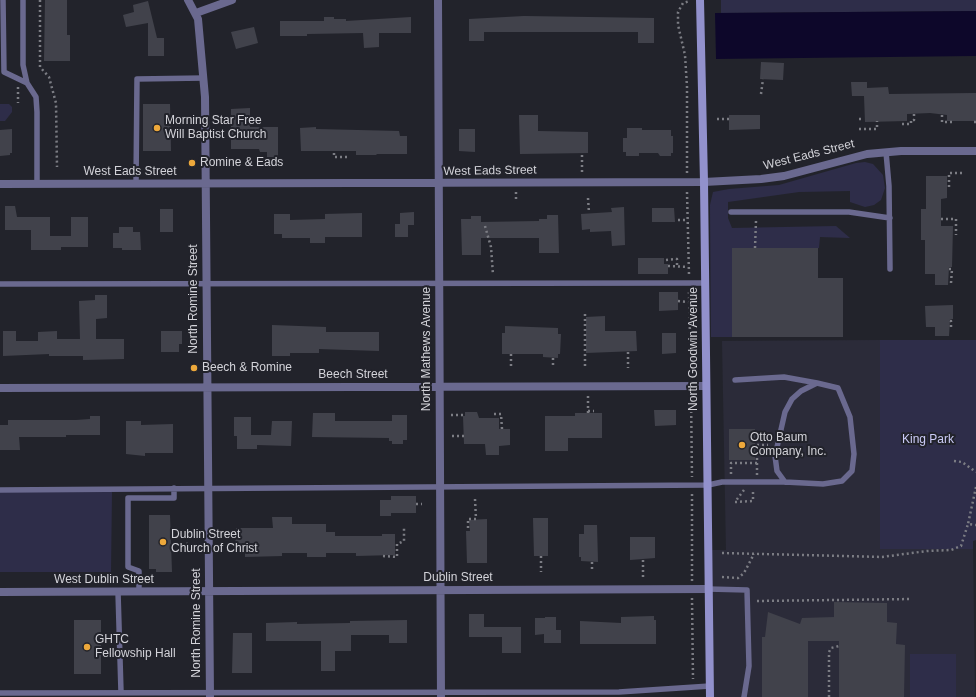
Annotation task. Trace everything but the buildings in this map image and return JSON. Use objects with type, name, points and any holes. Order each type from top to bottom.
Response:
[{"type":"street","name":"North Romine Street","points":[[188,0],[196,13],[201,37],[204,78],[210,695]]},
{"type":"street","points":[[196,13],[232,0]]},
{"type":"street","name":"North Mathews Avenue","points":[[438,0],[438,282],[441,695]]},
{"type":"street","name":"North Goodwin Avenue","points":[[700,0],[704,182],[710,697]]},
{"type":"street","name":"West Eads Street","points":[[0,184],[704,182],[761,179],[784,176],[842,159],[867,154],[886,152],[976,151]]},
{"type":"street","name":"Beech Street","points":[[0,388],[207,386],[706,386]]},
{"type":"street","name":"Dublin Street","points":[[209,591],[708,589]]},
{"type":"street","name":"West Dublin Street","points":[[0,592],[209,591]]},
{"type":"lane","points":[[3,0],[4,72],[27,83]]},
{"type":"lane","points":[[23,0],[23,65],[27,83],[36,97],[37,184]]},
{"type":"lane","points":[[136,184],[137,79],[204,78]]},
{"type":"lane","points":[[886,152],[890,218],[890,270]]},
{"type":"lane","points":[[731,212],[849,212],[890,218]]},
{"type":"lane","points":[[0,284],[438,282],[705,283]]},
{"type":"lane","points":[[0,490],[708,485],[730,482],[823,484],[842,481],[852,471],[854,454],[850,417],[838,388],[784,377],[736,380]]},
{"type":"lane","points":[[785,482],[777,471],[775,456],[785,412],[792,399],[801,390],[817,383]]},
{"type":"lane","points":[[139,592],[139,571],[128,567],[128,498],[174,498],[174,488]]},
{"type":"lane","points":[[708,589],[747,590],[749,666],[744,697]]},
{"type":"lane","points":[[118,592],[121,692]]},
{"type":"lane","points":[[0,693],[185,692],[210,695],[441,695],[619,692],[710,686]]},
{"type":"path","points":[[40,0],[40,66],[49,77],[56,103],[57,167]]},
{"type":"path","points":[[686,1],[680,6],[678,12],[678,25],[685,55],[687,87],[687,172]]},
{"type":"path","points":[[18,79],[18,103]]},
{"type":"path","points":[[761,94],[763,79]]},
{"type":"path","points":[[902,124],[911,124],[911,120],[914,120],[914,114]]},
{"type":"path","points":[[942,115],[942,122],[954,122]]},
{"type":"path","points":[[717,119],[729,119]]},
{"type":"path","points":[[859,119],[864,119]]},
{"type":"path","points":[[859,129],[878,129],[878,122]]},
{"type":"path","points":[[334,153],[334,157],[348,157]]},
{"type":"path","points":[[582,153],[582,182]]},
{"type":"path","points":[[949,187],[949,174],[963,173]]},
{"type":"path","points":[[687,190],[689,275]]},
{"type":"path","points":[[588,198],[589,213]]},
{"type":"path","points":[[755,248],[756,212]]},
{"type":"path","points":[[942,219],[956,219],[956,235]]},
{"type":"path","points":[[678,220],[688,220]]},
{"type":"path","points":[[485,226],[491,247],[494,283]]},
{"type":"path","points":[[666,260],[677,259],[677,267]]},
{"type":"path","points":[[668,266],[688,267]]},
{"type":"path","points":[[949,269],[952,269],[951,282]]},
{"type":"path","points":[[689,287],[690,373]]},
{"type":"path","points":[[678,301],[689,302]]},
{"type":"path","points":[[585,314],[585,368]]},
{"type":"path","points":[[950,321],[951,330]]},
{"type":"path","points":[[628,352],[628,368]]},
{"type":"path","points":[[510,354],[511,368]]},
{"type":"path","points":[[553,358],[553,368]]},
{"type":"path","points":[[588,385],[588,412],[594,411]]},
{"type":"path","points":[[494,414],[501,414],[502,429]]},
{"type":"path","points":[[451,415],[465,415]]},
{"type":"path","points":[[452,436],[464,436]]},
{"type":"path","points":[[753,482],[735,502],[752,501],[753,482],[757,463],[757,445],[777,445]]},
{"type":"path","points":[[954,461],[962,462],[976,472]]},
{"type":"path","points":[[730,482],[730,463],[757,463]]},
{"type":"path","points":[[722,553],[882,557],[927,551],[951,550],[961,546],[968,524],[976,487]]},
{"type":"path","points":[[468,528],[468,519],[476,519],[475,499]]},
{"type":"path","points":[[416,504],[422,504]]},
{"type":"path","points":[[968,524],[976,525]]},
{"type":"path","points":[[383,556],[397,557],[397,544],[404,542],[404,526]]},
{"type":"path","points":[[176,544],[189,544]]},
{"type":"path","points":[[722,577],[738,578],[744,573],[754,554]]},
{"type":"path","points":[[541,556],[541,572]]},
{"type":"path","points":[[643,560],[643,589]]},
{"type":"path","points":[[592,562],[592,572]]},
{"type":"path","points":[[692,597],[694,687]]},
{"type":"path","points":[[757,601],[912,599]]},
{"type":"path","points":[[829,697],[829,652],[831,648],[839,646]]},
{"type":"shaded area","points":[[976,11],[976,56],[716,59],[715,13]]},
{"type":"shaded area","points":[[880,340],[880,549],[973,549],[975,697],[714,697],[711,550],[726,550],[722,341]]},
{"type":"green space","points":[[721,0],[976,0],[976,11],[721,13]]},
{"type":"green space","points":[[0,104],[9,104],[12,107],[12,112],[5,121],[0,121]]},
{"type":"green space","points":[[865,162],[873,164],[883,175],[885,188],[881,200],[874,205],[865,207],[850,202],[850,191],[799,192],[728,202],[728,218],[732,228],[836,226],[850,238],[820,237],[819,248],[732,248],[732,337],[711,337],[710,205],[713,192],[729,189],[779,185],[856,163]]},
{"type":"green space","name":"King Park","points":[[880,340],[976,340],[976,540],[973,541],[973,549],[880,549]]},
{"type":"green space","points":[[112,490],[111,572],[0,572],[0,492]]},
{"type":"green space","points":[[910,654],[956,654],[956,697],[910,697]]},
{"type":"place","name":"Morning Star Free Will Baptist Church","points":[[157,128]]},
{"type":"place","name":"Romine & Eads","points":[[192,163]]},
{"type":"place","name":"Beech & Romine","points":[[194,368]]},
{"type":"place","name":"Otto Baum Company, Inc.","points":[[742,445]]},
{"type":"place","name":"Dublin Street Church of Christ","points":[[163,542]]},
{"type":"place","name":"GHTC Fellowship Hall","points":[[87,647]]}]
